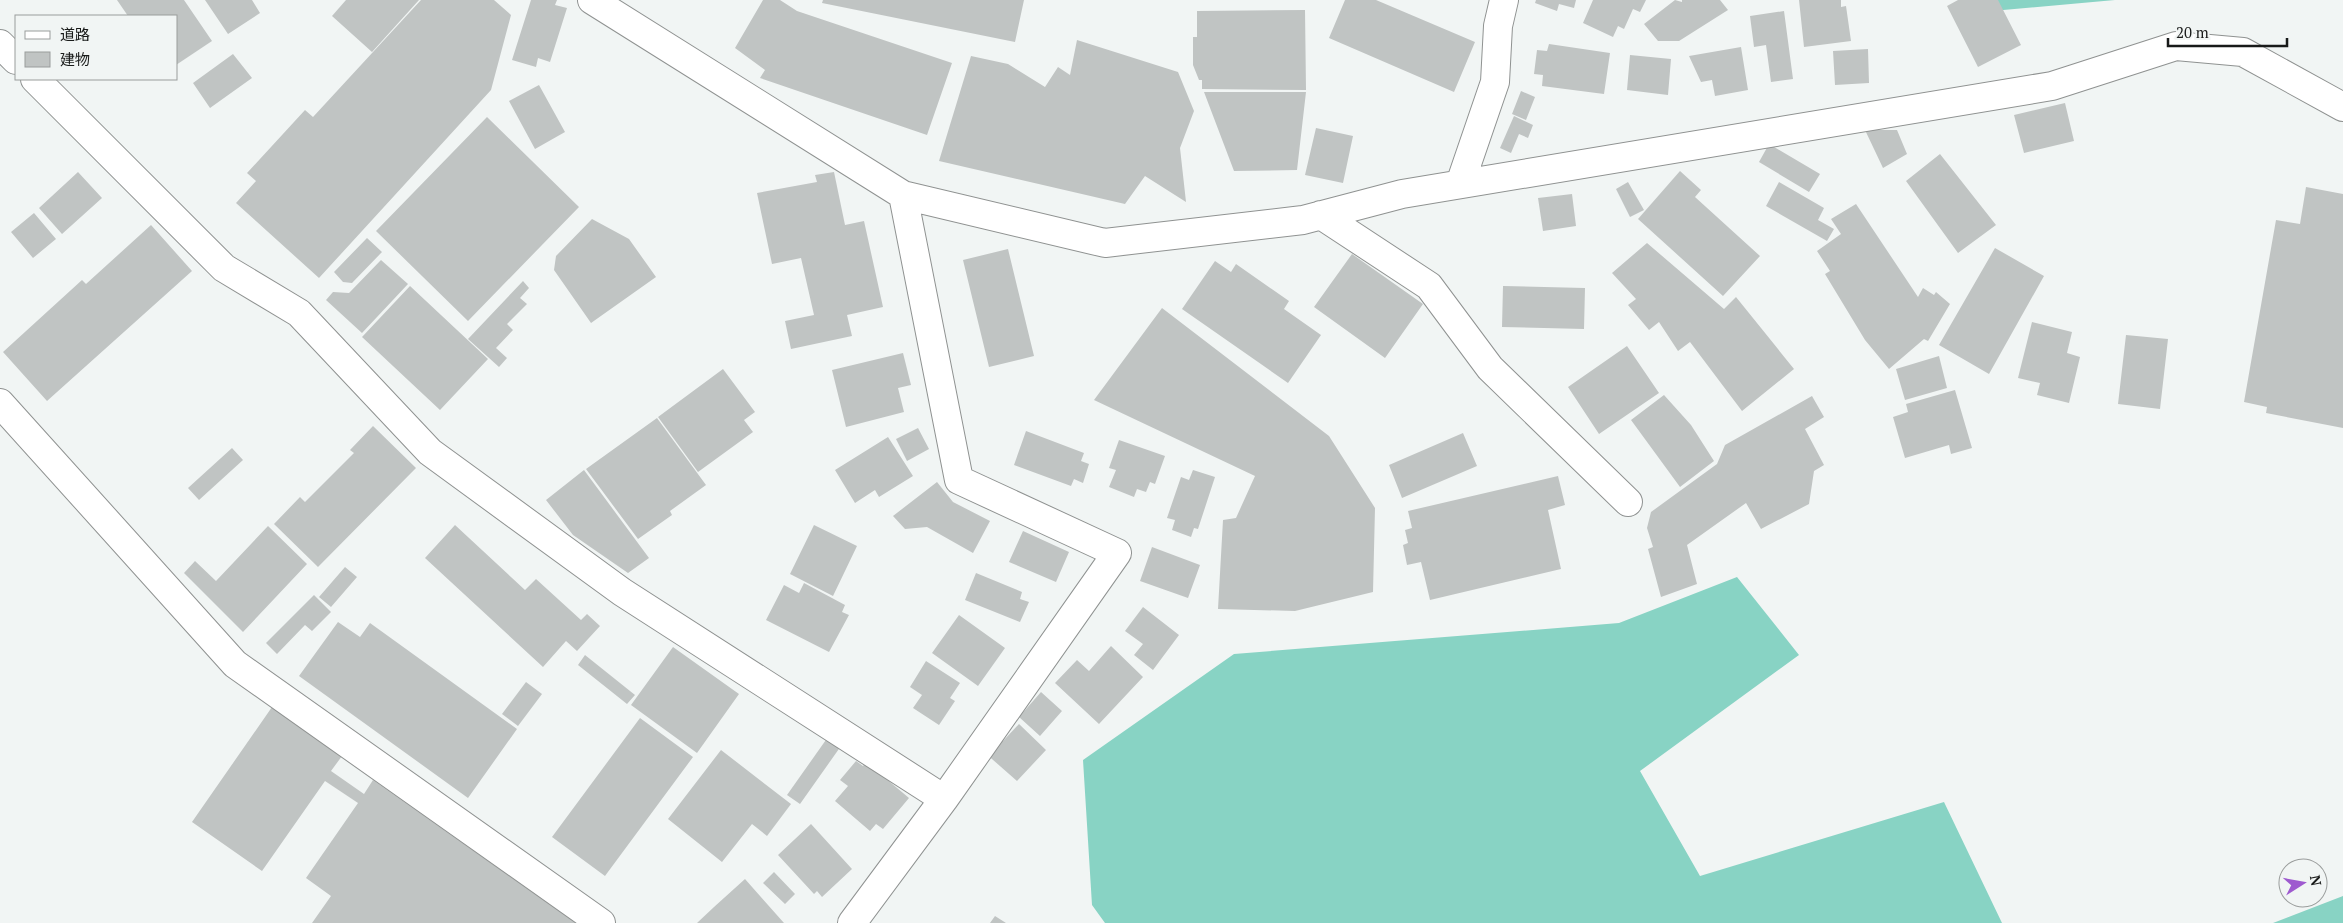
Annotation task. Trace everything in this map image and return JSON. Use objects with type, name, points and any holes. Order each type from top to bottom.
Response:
[{"type":"street","points":[[592,0],[903,195],[1105,243],[1303,220],[1402,194],[2052,86],[2176,46],[2242,52],[2343,107]]},
{"type":"street","points":[[1460,184],[1495,82],[1498,26],[1504,0]]},
{"type":"street","points":[[0,44],[15,59]]},
{"type":"street","points":[[36,80],[224,268],[298,313],[430,452],[622,592],[944,799]]},
{"type":"street","points":[[852,923],[944,799],[1116,553],[959,480],[903,195]]},
{"type":"street","points":[[1321,215],[1429,286],[1490,368],[1628,502]]},
{"type":"street","points":[[0,404],[235,664],[601,923]]},
{"type":"green space","points":[[1985,0],[2115,0],[1992,11]]},
{"type":"green space","points":[[1737,577],[1799,655],[1640,771],[1700,876],[1944,802],[2002,923],[1105,923],[1092,905],[1083,760],[1234,654],[1619,623]]},
{"type":"green space","points":[[2343,896],[2343,923],[2273,923],[2312,908],[2328,908],[2328,902]]},
{"type":"building","points":[[117,0],[184,0],[212,41],[178,64],[178,15],[127,15]]},
{"type":"building","points":[[205,0],[252,0],[260,13],[228,34]]},
{"type":"building","points":[[346,0],[419,0],[372,52],[332,16]]},
{"type":"building","points":[[421,0],[494,0],[511,15],[491,90],[319,278],[236,203],[256,181],[247,173],[305,110],[313,117]]},
{"type":"building","points":[[531,0],[557,0],[555,5],[567,8],[550,62],[538,58],[536,67],[512,60]]},
{"type":"building","points":[[763,0],[780,0],[797,11],[952,63],[927,135],[760,78],[765,70],[735,48]]},
{"type":"building","points":[[823,0],[1024,0],[1015,42],[822,3]]},
{"type":"building","points":[[1345,0],[1376,0],[1475,42],[1454,92],[1329,38]]},
{"type":"building","points":[[1536,0],[1576,0],[1574,8],[1559,4],[1557,11],[1535,3]]},
{"type":"building","points":[[1593,0],[1646,0],[1640,12],[1633,9],[1624,29],[1618,26],[1613,37],[1583,23]]},
{"type":"building","points":[[1675,0],[1682,2],[1682,0],[1720,0],[1728,10],[1679,41],[1658,41],[1644,24]]},
{"type":"building","points":[[1799,0],[1841,0],[1841,7],[1846,6],[1851,41],[1804,47]]},
{"type":"building","points":[[1958,0],[1998,0],[2021,45],[1978,67],[1947,6]]},
{"type":"building","points":[[1305,10],[1306,90],[1202,89],[1202,80],[1199,80],[1193,65],[1193,37],[1197,37],[1197,11]]},
{"type":"building","points":[[1784,11],[1793,79],[1771,82],[1766,45],[1754,47],[1750,16]]},
{"type":"building","points":[[1077,40],[1178,72],[1194,111],[1180,148],[1186,202],[1145,176],[1125,204],[939,161],[971,56],[1008,64],[1045,87],[1058,67],[1070,75]]},
{"type":"building","points":[[1549,44],[1610,53],[1604,94],[1542,86],[1543,75],[1534,74],[1537,50],[1547,51]]},
{"type":"building","points":[[1741,47],[1748,90],[1715,96],[1712,80],[1701,82],[1689,56]]},
{"type":"building","points":[[1868,49],[1869,83],[1835,85],[1833,51]]},
{"type":"building","points":[[233,54],[252,78],[210,108],[193,83]]},
{"type":"building","points":[[1630,55],[1671,59],[1668,95],[1627,90]]},
{"type":"building","points":[[539,85],[565,132],[535,149],[509,101]]},
{"type":"building","points":[[1521,91],[1535,97],[1526,120],[1512,114]]},
{"type":"building","points":[[1204,92],[1306,92],[1297,170],[1234,171]]},
{"type":"building","points":[[2065,103],[2074,141],[2024,153],[2014,115]]},
{"type":"building","points":[[1514,116],[1533,125],[1528,138],[1519,134],[1511,153],[1500,148]]},
{"type":"building","points":[[487,117],[579,207],[468,321],[376,231]]},
{"type":"building","points":[[1316,128],[1353,136],[1343,183],[1305,175]]},
{"type":"building","points":[[1865,130],[1897,130],[1907,154],[1883,168]]},
{"type":"building","points":[[1769,144],[1820,174],[1809,192],[1759,162]]},
{"type":"building","points":[[1940,154],[1996,225],[1958,253],[1906,181]]},
{"type":"building","points":[[1680,171],[1701,190],[1695,197],[1760,256],[1723,296],[1638,219]]},
{"type":"building","points":[[78,172],[102,198],[62,234],[39,208]]},
{"type":"building","points":[[834,172],[845,225],[864,221],[883,307],[847,315],[852,336],[791,349],[785,321],[814,315],[801,258],[772,264],[757,193],[817,182],[815,175]]},
{"type":"building","points":[[1628,182],[1644,210],[1630,217],[1616,189]]},
{"type":"building","points":[[1779,182],[1824,208],[1818,220],[1834,229],[1827,241],[1766,206]]},
{"type":"building","points":[[2306,187],[2343,194],[2343,428],[2266,413],[2267,407],[2244,402],[2276,220],[2300,224]]},
{"type":"building","points":[[1572,194],[1576,226],[1543,231],[1538,198]]},
{"type":"building","points":[[1856,204],[1918,297],[1923,288],[1934,295],[1936,292],[1950,304],[1928,341],[1924,339],[1889,369],[1865,340],[1825,274],[1830,271],[1817,251],[1841,234],[1831,219]]},
{"type":"building","points":[[34,213],[56,239],[33,258],[11,232]]},
{"type":"building","points":[[592,219],[629,239],[656,277],[591,323],[554,270],[556,256]]},
{"type":"building","points":[[151,225],[192,271],[47,401],[3,352],[82,280],[86,284]]},
{"type":"building","points":[[367,238],[382,252],[352,283],[343,282],[334,272]]},
{"type":"building","points":[[1647,243],[1724,309],[1736,297],[1794,369],[1742,411],[1690,342],[1678,351],[1659,322],[1649,330],[1628,305],[1636,299],[1612,273]]},
{"type":"building","points":[[1995,248],[2044,276],[1989,374],[1939,345]]},
{"type":"building","points":[[1008,249],[1034,356],[989,367],[963,260]]},
{"type":"building","points":[[1352,254],[1423,304],[1385,358],[1314,307]]},
{"type":"building","points":[[381,260],[408,284],[362,333],[326,300],[333,292],[349,293]]},
{"type":"building","points":[[1215,261],[1231,272],[1236,264],[1289,301],[1284,309],[1321,335],[1288,383],[1182,309]]},
{"type":"building","points":[[523,281],[529,288],[520,298],[527,304],[507,324],[513,330],[496,348],[507,358],[499,367],[468,339]]},
{"type":"building","points":[[410,286],[488,359],[440,410],[362,337]]},
{"type":"building","points":[[1503,286],[1585,288],[1584,329],[1502,327]]},
{"type":"building","points":[[1162,308],[1329,436],[1375,508],[1373,592],[1295,611],[1218,609],[1223,520],[1236,518],[1255,476],[1094,400]]},
{"type":"building","points":[[2032,322],[2072,332],[2067,353],[2080,357],[2069,403],[2037,395],[2040,383],[2018,378]]},
{"type":"building","points":[[2126,335],[2168,339],[2160,409],[2118,404]]},
{"type":"building","points":[[1627,346],[1659,393],[1599,434],[1568,387]]},
{"type":"building","points":[[903,353],[911,385],[898,388],[904,412],[846,427],[832,370]]},
{"type":"building","points":[[1939,356],[1947,388],[1905,400],[1896,369]]},
{"type":"building","points":[[723,369],[755,412],[744,420],[753,432],[698,472],[658,417]]},
{"type":"building","points":[[1955,390],[1972,448],[1951,454],[1949,445],[1905,458],[1893,417],[1908,412],[1906,404]]},
{"type":"building","points":[[1664,395],[1691,425],[1714,461],[1680,487],[1631,420]]},
{"type":"building","points":[[1812,396],[1824,417],[1805,429],[1824,465],[1814,471],[1809,504],[1761,529],[1746,503],[1687,545],[1697,584],[1661,597],[1648,549],[1653,547],[1647,528],[1651,512],[1717,464],[1725,445]]},
{"type":"building","points":[[657,418],[706,485],[670,511],[672,515],[638,539],[586,469]]},
{"type":"building","points":[[373,426],[416,468],[318,567],[274,524],[300,497],[305,502],[354,453],[350,450]]},
{"type":"building","points":[[918,428],[929,449],[907,461],[896,439]]},
{"type":"building","points":[[1026,431],[1084,453],[1081,461],[1089,464],[1083,483],[1074,479],[1071,486],[1014,465]]},
{"type":"building","points":[[1463,433],[1477,466],[1402,498],[1389,465]]},
{"type":"building","points":[[888,437],[913,476],[879,497],[875,490],[855,503],[835,470]]},
{"type":"building","points":[[1119,440],[1165,456],[1155,484],[1150,482],[1146,492],[1137,489],[1134,497],[1109,487],[1116,470],[1109,468]]},
{"type":"building","points":[[232,448],[243,460],[199,500],[188,488]]},
{"type":"building","points":[[584,470],[649,558],[628,573],[573,535],[546,500]]},
{"type":"building","points":[[1193,470],[1215,477],[1198,529],[1194,528],[1191,537],[1172,530],[1175,520],[1167,518],[1181,477],[1189,480]]},
{"type":"building","points":[[1558,476],[1565,505],[1548,510],[1561,569],[1430,600],[1421,562],[1407,565],[1403,545],[1408,543],[1405,530],[1412,528],[1408,511]]},
{"type":"building","points":[[937,482],[953,502],[990,521],[973,553],[927,527],[905,529],[893,516]]},
{"type":"building","points":[[455,525],[525,590],[536,579],[581,620],[587,614],[600,626],[577,651],[566,641],[543,667],[425,558]]},
{"type":"building","points":[[814,525],[857,546],[833,596],[790,574]]},
{"type":"building","points":[[268,526],[307,564],[243,632],[184,573],[195,561],[216,581]]},
{"type":"building","points":[[1023,531],[1069,552],[1056,582],[1009,562]]},
{"type":"building","points":[[1152,547],[1200,565],[1188,598],[1140,581]]},
{"type":"building","points":[[345,567],[357,577],[331,607],[319,597]]},
{"type":"building","points":[[976,573],[1022,592],[1020,599],[1029,602],[1020,622],[965,600]]},
{"type":"building","points":[[804,583],[845,605],[842,612],[849,615],[829,652],[766,620],[784,585],[799,593]]},
{"type":"building","points":[[314,595],[331,612],[312,631],[305,625],[277,654],[266,643]]},
{"type":"building","points":[[1143,607],[1179,635],[1153,670],[1134,655],[1143,644],[1125,631]]},
{"type":"building","points":[[959,615],[1005,648],[978,686],[932,653]]},
{"type":"building","points":[[338,622],[360,637],[370,623],[517,729],[468,798],[299,676]]},
{"type":"building","points":[[1111,646],[1143,677],[1099,724],[1055,683],[1077,660],[1089,671]]},
{"type":"building","points":[[673,647],[739,694],[697,753],[631,705]]},
{"type":"building","points":[[585,655],[635,695],[627,704],[578,665]]},
{"type":"building","points":[[926,661],[960,683],[950,698],[955,701],[939,725],[913,708],[922,695],[910,687]]},
{"type":"building","points":[[526,682],[542,694],[518,726],[502,714]]},
{"type":"building","points":[[1041,692],[1062,711],[1040,736],[1019,717]]},
{"type":"building","points":[[272,707],[342,756],[331,771],[364,794],[373,780],[576,923],[312,923],[331,896],[306,878],[358,803],[325,781],[262,871],[192,822]]},
{"type":"building","points":[[640,718],[693,757],[605,876],[552,837]]},
{"type":"building","points":[[1019,724],[1046,750],[1017,781],[984,752],[998,736],[1003,741]]},
{"type":"building","points":[[828,737],[841,746],[800,804],[787,795]]},
{"type":"building","points":[[721,750],[791,804],[767,836],[752,824],[722,862],[668,819]]},
{"type":"building","points":[[856,761],[863,766],[866,762],[909,798],[883,829],[876,824],[870,831],[835,801],[848,786],[840,780]]},
{"type":"building","points":[[811,824],[852,869],[822,897],[817,891],[814,894],[778,855]]},
{"type":"building","points":[[774,872],[795,894],[785,904],[763,883]]},
{"type":"building","points":[[745,879],[784,923],[697,923],[714,907]]},
{"type":"building","points":[[995,916],[1006,923],[990,923]]}]
